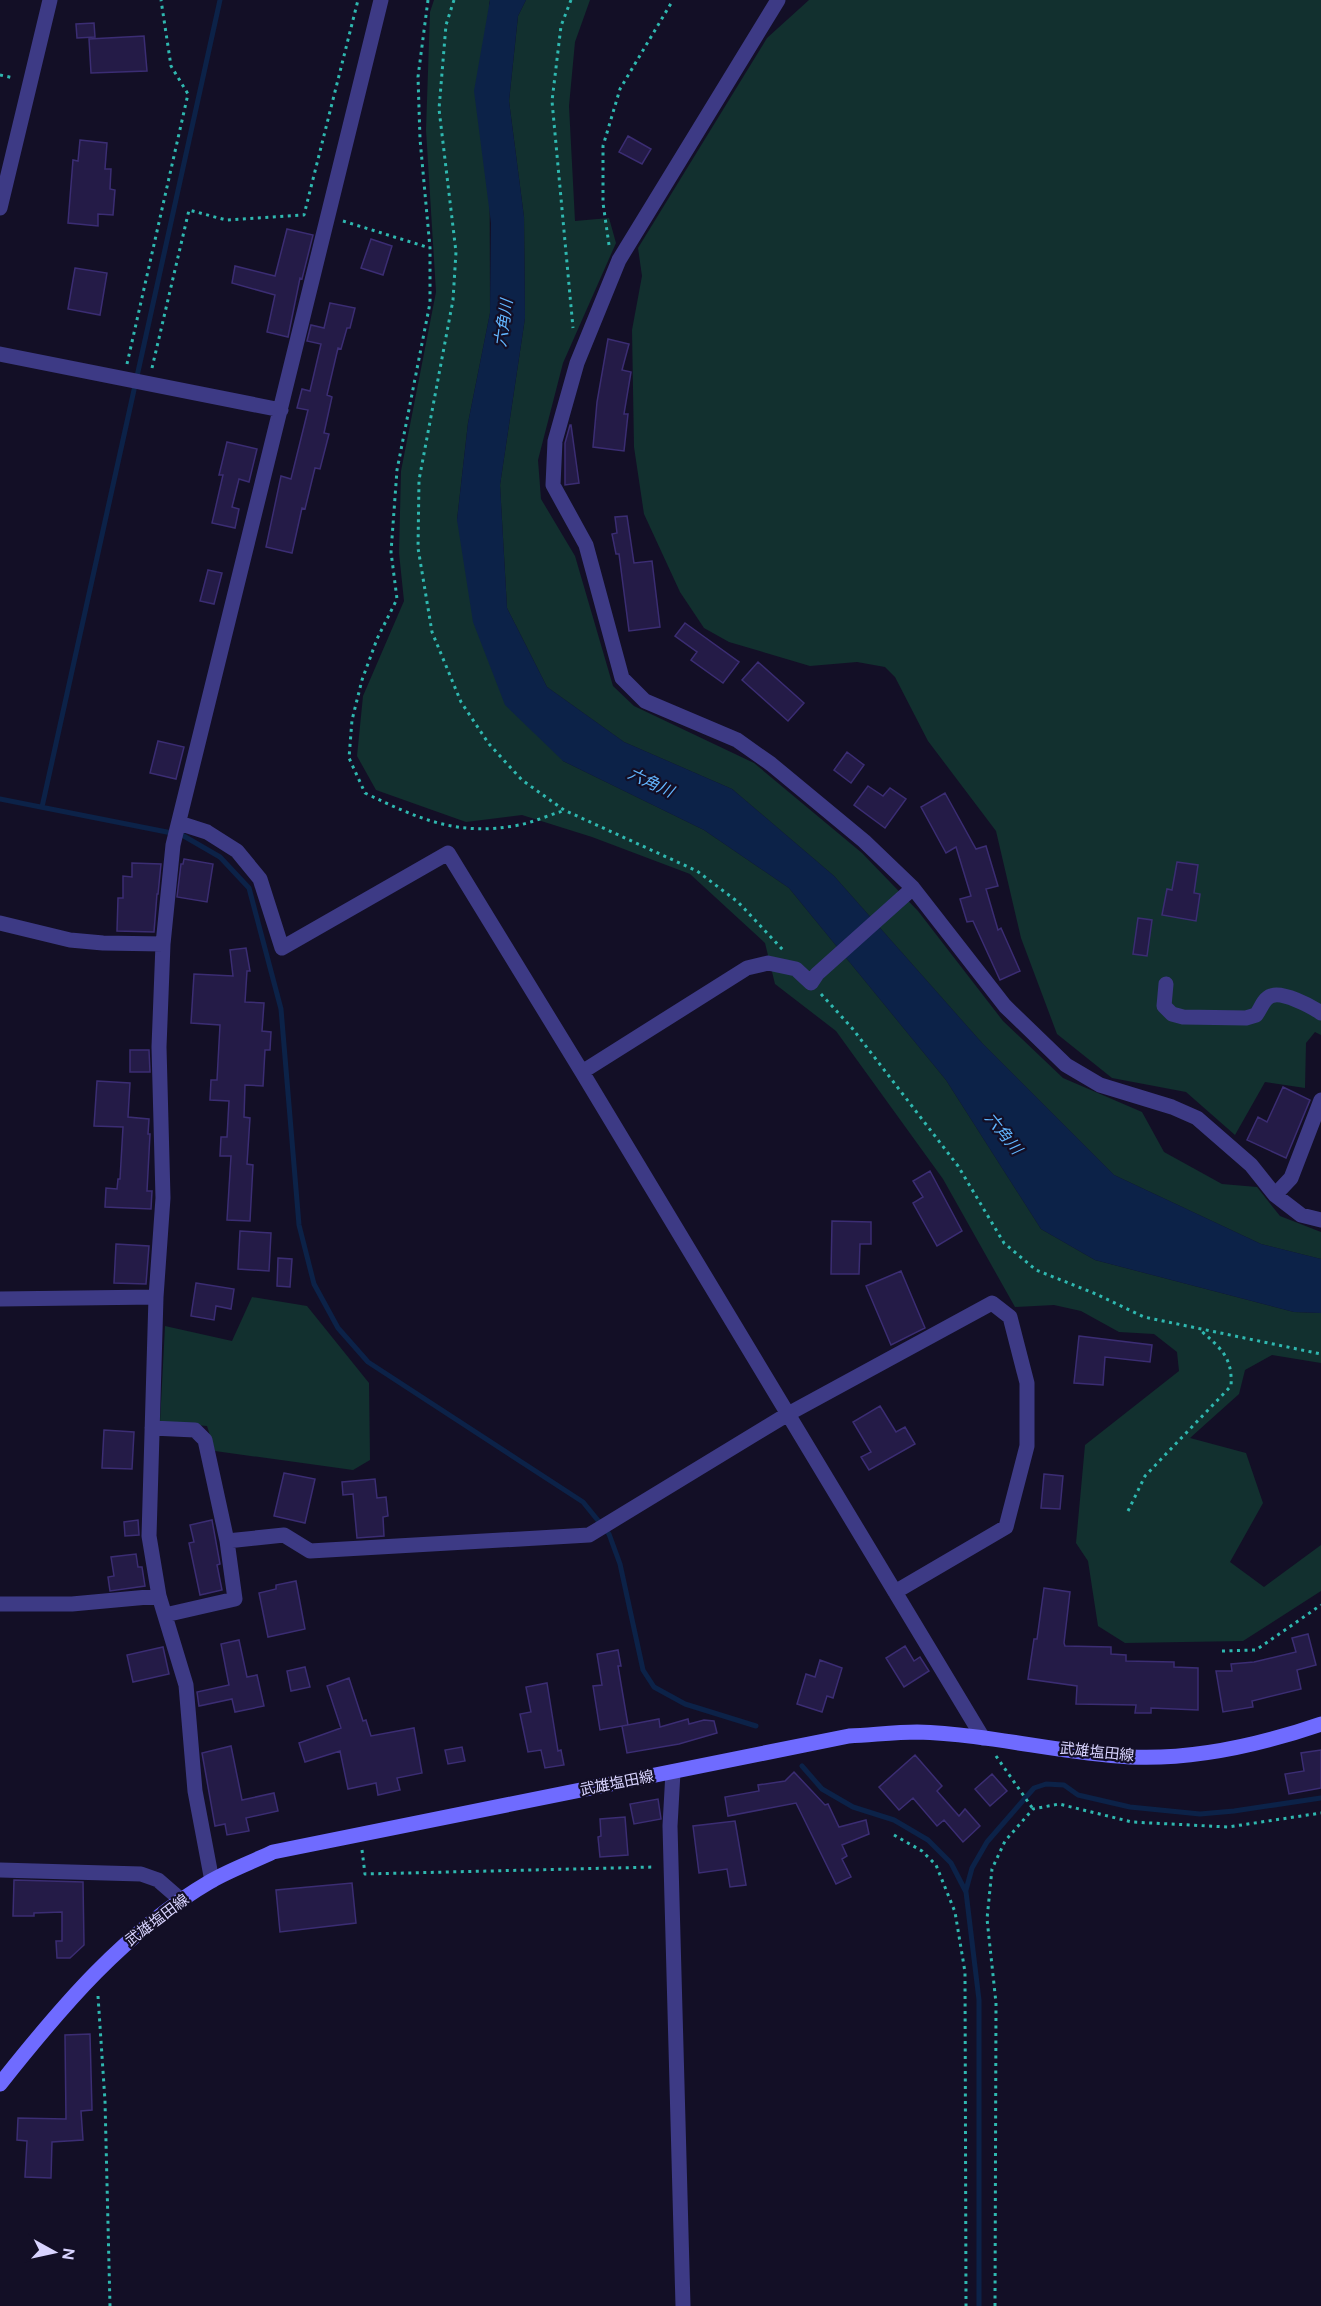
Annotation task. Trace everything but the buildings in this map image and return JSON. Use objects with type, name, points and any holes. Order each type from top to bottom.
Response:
[{"type":"main road","name":"武雄塩田線","points":[[0,2084],[47,2025],[96,1970],[139,1931],[181,1900],[212,1881],[273,1852],[849,1736],[917,1732],[1130,1757],[1205,1754],[1274,1740],[1321,1725]]},
{"type":"street","points":[[0,208],[50,0]]},
{"type":"street","points":[[212,1881],[195,1791],[186,1685],[159,1596],[149,1536],[156,1297],[163,1198],[159,1047],[163,944],[174,845],[179,823],[381,0]]},
{"type":"street","points":[[778,0],[620,260],[577,363],[555,441],[553,485],[586,545],[622,678],[645,701],[737,740],[771,764],[864,841],[1005,1006],[1066,1065],[1100,1085],[1172,1107],[1197,1118],[1251,1165],[1275,1195],[1301,1215],[1321,1220]]},
{"type":"street","points":[[0,354],[281,410]]},
{"type":"street","points":[[179,823],[207,832],[237,851],[260,879],[282,948],[448,853],[983,1738]]},
{"type":"street","points":[[582,1072],[747,968],[768,963],[796,969],[814,979],[909,891]]},
{"type":"street","points":[[0,923],[70,940],[103,944],[163,944]]},
{"type":"street","points":[[1166,984],[1164,1006],[1172,1014],[1183,1017],[1246,1018],[1256,1015],[1268,997],[1273,995],[1299,1000],[1321,1013]]},
{"type":"street","points":[[1275,1195],[1292,1178],[1321,1100]]},
{"type":"street","points":[[0,1299],[156,1297]]},
{"type":"street","points":[[227,1541],[284,1535],[310,1551],[590,1535],[788,1414],[992,1303],[1010,1317],[1027,1383],[1028,1446],[1006,1527],[895,1592]]},
{"type":"street","points":[[152,1428],[195,1430],[205,1440],[227,1541],[235,1599],[165,1615]]},
{"type":"street","points":[[0,1604],[72,1604],[159,1596]]},
{"type":"street","points":[[673,1772],[670,1826],[682,2306]]},
{"type":"street","points":[[0,1870],[141,1874],[158,1880],[181,1900]]},
{"type":"path","points":[[124,379],[188,94],[171,66],[160,0]]},
{"type":"path","points":[[148,384],[189,210],[226,220],[304,215],[358,0]]},
{"type":"path","points":[[428,0],[418,77],[420,139],[430,248],[430,303],[398,470],[391,552],[397,599],[377,639],[362,680],[352,720],[349,758],[365,793],[443,826],[480,830],[520,825],[564,810]]},
{"type":"path","points":[[454,0],[446,25],[439,109],[456,252],[453,300],[419,480],[418,548],[432,632],[461,702],[489,744],[522,780],[564,810],[697,871],[738,902],[785,952],[796,969]]},
{"type":"path","points":[[571,0],[561,26],[552,101],[577,363]]},
{"type":"path","points":[[620,260],[609,245],[603,203],[603,146],[620,89],[673,0]]},
{"type":"path","points":[[329,217],[430,248]]},
{"type":"path","points":[[814,979],[958,1166],[1004,1243],[1036,1270],[1096,1294],[1144,1317],[1321,1354]]},
{"type":"path","points":[[1128,1511],[1144,1476],[1231,1386],[1232,1369],[1220,1348],[1197,1328]]},
{"type":"path","points":[[1222,1651],[1256,1650],[1321,1605]]},
{"type":"path","points":[[983,1738],[1033,1809]]},
{"type":"path","points":[[995,2306],[996,2003],[987,1919],[992,1869],[1005,1841],[1033,1809],[1059,1804],[1132,1822],[1228,1827],[1321,1813]]},
{"type":"path","points":[[360,1833],[365,1874],[671,1866]]},
{"type":"path","points":[[894,1835],[922,1851],[936,1865],[955,1912],[965,1972],[966,2306]]},
{"type":"path","points":[[96,1970],[105,2101],[110,2306]]},
{"type":"green space","points":[[434,0],[490,0],[490,313],[468,423],[457,520],[563,761],[704,830],[789,888],[946,1080],[1041,1229],[1095,1260],[1294,1312],[1321,1313],[1321,1363],[1272,1355],[1245,1370],[1239,1394],[1190,1438],[1246,1453],[1263,1503],[1230,1562],[1264,1587],[1321,1545],[1321,1591],[1243,1641],[1125,1643],[1098,1626],[1088,1561],[1076,1543],[1085,1445],[1179,1371],[1177,1352],[1154,1334],[1119,1332],[1081,1311],[1054,1305],[1015,1307],[943,1179],[836,1031],[775,984],[765,943],[690,874],[592,837],[522,815],[466,822],[376,790],[357,756],[363,696],[404,601],[399,553],[401,471],[436,292],[426,130],[430,12]]},
{"type":"green space","points":[[526,0],[590,0],[575,42],[569,106],[575,221],[609,218],[616,243],[563,363],[538,460],[541,499],[575,556],[613,686],[634,706],[754,763],[862,853],[918,911],[1003,1021],[1063,1078],[1142,1112],[1164,1152],[1222,1184],[1257,1187],[1280,1216],[1321,1232],[1321,1259],[1261,1244],[1114,1175],[982,1043],[834,876],[732,789],[624,742],[547,687],[507,608],[500,485],[525,318],[524,217],[509,101],[518,16]]},
{"type":"green space","points":[[809,0],[1321,0],[1321,1035],[1315,1032],[1306,1043],[1305,1088],[1265,1082],[1235,1135],[1186,1092],[1112,1078],[1057,1034],[1021,938],[996,831],[928,741],[895,677],[885,667],[857,662],[810,666],[729,642],[704,628],[680,592],[644,514],[634,447],[632,330],[642,276],[638,248],[767,38]]},
{"type":"green space","points":[[252,1297],[307,1306],[369,1383],[370,1460],[353,1470],[215,1451],[207,1426],[160,1422],[165,1326],[232,1341]]},
{"type":"water","name":"六角川","points":[[490,0],[526,0],[518,16],[509,101],[524,217],[525,318],[500,485],[507,608],[547,687],[624,742],[732,789],[834,876],[982,1043],[1114,1175],[1261,1244],[1321,1259],[1321,1313],[1294,1312],[1095,1260],[1041,1229],[946,1080],[789,888],[704,830],[563,761],[505,705],[473,622],[457,520],[468,423],[490,313],[491,223],[474,91]]},
{"type":"waterway","points":[[42,807],[220,0]]},
{"type":"waterway","points":[[0,799],[182,835],[220,857],[249,888],[281,1009],[299,1225],[314,1284],[338,1328],[368,1362],[583,1502],[609,1534],[620,1564],[643,1670],[654,1687],[685,1704],[756,1726]]},
{"type":"waterway","points":[[802,1766],[822,1789],[853,1807],[894,1820],[928,1840],[951,1863],[966,1892],[979,2000],[979,2306]]},
{"type":"waterway","points":[[966,1890],[972,1868],[987,1842],[1034,1788],[1046,1784],[1064,1785],[1078,1795],[1130,1807],[1200,1814],[1321,1798]]}]
